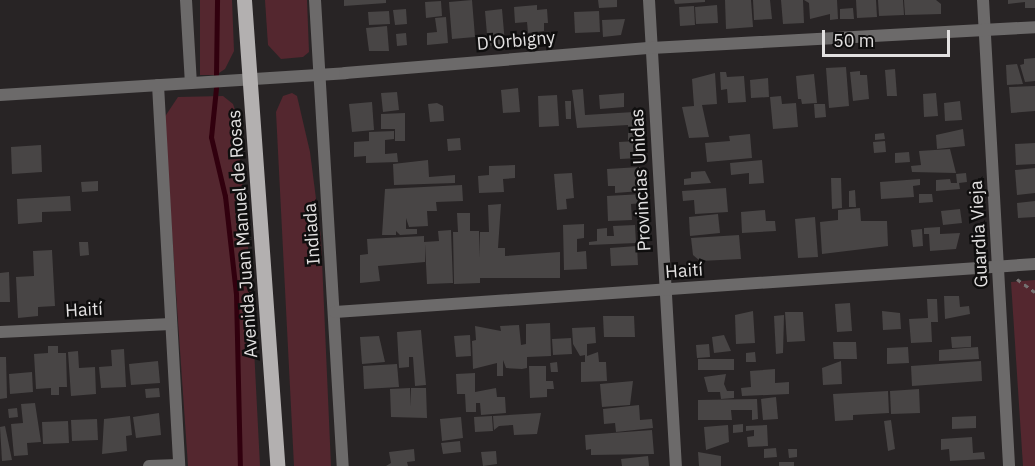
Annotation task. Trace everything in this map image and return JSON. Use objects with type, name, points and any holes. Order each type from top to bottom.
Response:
[{"type":"main road","name":"Avenida Juan Manuel de Rosas","points":[[244,0],[253,78],[277,466]]},
{"type":"street","points":[[186,0],[191,83]]},
{"type":"street","name":"Indiada","points":[[315,0],[343,466]]},
{"type":"street","name":"Provincias Unidas","points":[[649,0],[676,466]]},
{"type":"street","name":"Guardia Vieja","points":[[982,0],[1010,466]]},
{"type":"street","name":"D'Orbigny","points":[[0,95],[320,74],[651,48],[1035,27]]},
{"type":"street","points":[[149,466],[179,465],[158,85]]},
{"type":"street","name":"Haití","points":[[335,312],[1035,264]]},
{"type":"street","name":"Haití","points":[[0,332],[171,324]]},
{"type":"shaded area","points":[[200,0],[232,0],[234,51],[225,69],[216,75],[200,75]]},
{"type":"shaded area","points":[[265,0],[307,0],[309,52],[303,57],[281,59],[268,45]]},
{"type":"shaded area","points":[[292,93],[297,96],[310,152],[321,238],[331,466],[294,466],[276,112],[283,96]]},
{"type":"shaded area","points":[[223,96],[233,104],[236,113],[250,270],[260,466],[188,466],[164,118],[178,97]]},
{"type":"shaded area","points":[[1035,280],[1035,466],[1023,466],[1011,282]]},
{"type":"building","points":[[344,0],[386,0],[386,3],[344,6]]},
{"type":"building","points":[[472,0],[475,37],[452,39],[449,2]]},
{"type":"building","points":[[598,0],[617,0],[617,7],[599,8]]},
{"type":"building","points":[[674,0],[705,0],[705,2],[675,4]]},
{"type":"building","points":[[725,0],[751,0],[753,27],[726,29]]},
{"type":"building","points":[[753,0],[770,0],[772,19],[754,20]]},
{"type":"building","points":[[781,0],[803,0],[804,23],[783,24]]},
{"type":"building","points":[[804,0],[837,0],[838,19],[830,20],[830,14],[810,19],[809,3]]},
{"type":"building","points":[[856,0],[876,0],[877,17],[857,18]]},
{"type":"building","points":[[878,0],[903,0],[904,15],[879,16]]},
{"type":"building","points":[[904,0],[936,0],[941,4],[941,14],[905,15]]},
{"type":"building","points":[[1008,0],[1035,0],[1035,8],[1025,8],[1025,2],[1008,4]]},
{"type":"building","points":[[441,1],[442,16],[426,18],[425,2]]},
{"type":"building","points":[[537,5],[537,10],[547,9],[548,23],[544,23],[544,31],[528,33],[527,22],[515,23],[514,7]]},
{"type":"building","points":[[717,5],[718,23],[696,24],[695,7]]},
{"type":"building","points":[[694,6],[695,25],[680,26],[679,7]]},
{"type":"building","points":[[853,8],[854,19],[840,19],[840,9]]},
{"type":"building","points":[[406,9],[407,24],[395,25],[393,10]]},
{"type":"building","points":[[502,9],[505,44],[488,46],[485,11]]},
{"type":"building","points":[[389,11],[390,24],[369,25],[368,12]]},
{"type":"building","points":[[599,11],[600,32],[575,33],[574,12]]},
{"type":"building","points":[[446,17],[448,43],[427,45],[427,33],[437,32],[435,18]]},
{"type":"building","points":[[625,19],[621,35],[603,37],[602,20]]},
{"type":"building","points":[[387,26],[389,51],[369,51],[366,28]]},
{"type":"building","points":[[406,33],[407,45],[397,46],[396,34]]},
{"type":"building","points":[[1035,58],[1035,81],[1025,82],[1020,65],[1024,64],[1024,59]]},
{"type":"building","points":[[1017,64],[1023,84],[1007,85],[1006,65]]},
{"type":"building","points":[[846,67],[849,106],[829,108],[826,68]]},
{"type":"building","points":[[895,69],[897,96],[887,96],[885,70]]},
{"type":"building","points":[[860,71],[860,75],[867,75],[869,99],[853,101],[850,72]]},
{"type":"building","points":[[720,72],[726,72],[727,77],[744,76],[746,102],[728,103],[727,89],[721,90]]},
{"type":"building","points":[[715,73],[717,104],[702,105],[709,137],[689,138],[682,107],[694,106],[692,79]]},
{"type":"building","points":[[814,74],[817,103],[802,104],[801,99],[798,99],[796,76]]},
{"type":"building","points":[[768,78],[769,97],[751,98],[750,80]]},
{"type":"building","points":[[1035,86],[1035,111],[1011,113],[1009,87]]},
{"type":"building","points":[[518,88],[520,112],[503,113],[501,90]]},
{"type":"building","points":[[583,89],[585,115],[634,112],[640,139],[628,140],[628,125],[577,128],[572,90]]},
{"type":"building","points":[[397,92],[399,110],[383,112],[381,93]]},
{"type":"building","points":[[624,93],[624,107],[600,109],[599,95]]},
{"type":"building","points":[[936,93],[938,116],[924,117],[923,94]]},
{"type":"building","points":[[557,95],[559,126],[539,127],[538,96]]},
{"type":"building","points":[[781,96],[782,104],[796,103],[798,127],[773,129],[770,97]]},
{"type":"building","points":[[565,101],[571,101],[571,119],[566,119]]},
{"type":"building","points":[[960,101],[962,120],[945,121],[944,103]]},
{"type":"building","points":[[372,102],[374,130],[352,132],[349,104]]},
{"type":"building","points":[[437,103],[443,106],[444,121],[430,122],[428,104]]},
{"type":"building","points":[[814,104],[825,104],[826,117],[815,118]]},
{"type":"building","points":[[405,113],[405,141],[395,141],[395,129],[381,129],[381,114]]},
{"type":"building","points":[[963,129],[965,146],[937,149],[936,135]]},
{"type":"building","points":[[394,131],[394,139],[385,140],[385,154],[397,153],[398,162],[366,163],[366,156],[354,157],[354,142],[369,141],[369,132]]},
{"type":"building","points":[[884,133],[885,139],[875,140],[875,134]]},
{"type":"building","points":[[750,134],[752,158],[707,162],[705,143],[730,141],[729,136]]},
{"type":"building","points":[[460,138],[461,150],[448,151],[447,139]]},
{"type":"building","points":[[637,141],[638,158],[620,159],[619,142]]},
{"type":"building","points":[[885,141],[886,152],[874,153],[873,142]]},
{"type":"building","points":[[1035,143],[1035,164],[1016,165],[1015,144]]},
{"type":"building","points":[[41,145],[42,172],[12,174],[11,147]]},
{"type":"building","points":[[950,149],[956,173],[912,172],[911,166],[921,165],[919,151]]},
{"type":"building","points":[[909,152],[910,162],[895,163],[895,153]]},
{"type":"building","points":[[428,160],[429,177],[455,175],[455,183],[394,185],[393,164]]},
{"type":"building","points":[[762,160],[764,183],[749,184],[749,173],[731,175],[730,163]]},
{"type":"building","points":[[515,165],[515,178],[503,179],[504,192],[479,193],[478,176],[489,175],[489,166]]},
{"type":"building","points":[[640,167],[641,191],[615,193],[615,186],[608,186],[607,169]]},
{"type":"building","points":[[1035,168],[1035,193],[1017,195],[1015,170]]},
{"type":"building","points":[[705,171],[711,183],[684,185],[684,179],[691,178],[691,172]]},
{"type":"building","points":[[572,173],[574,198],[566,199],[567,209],[557,210],[554,174]]},
{"type":"building","points":[[966,173],[967,182],[959,183],[960,189],[936,191],[936,180],[950,179],[951,183],[957,183],[956,174]]},
{"type":"building","points":[[831,178],[841,178],[842,208],[832,209]]},
{"type":"building","points":[[920,179],[920,185],[913,186],[914,197],[881,199],[880,182]]},
{"type":"building","points":[[98,181],[98,191],[82,192],[81,182]]},
{"type":"building","points":[[462,185],[463,201],[436,202],[437,211],[427,211],[428,226],[409,227],[406,218],[406,229],[417,229],[417,234],[400,235],[396,231],[396,235],[382,235],[385,189]]},
{"type":"building","points":[[726,188],[728,212],[695,214],[694,200],[683,201],[682,191]]},
{"type":"building","points":[[855,190],[856,207],[849,207],[849,191]]},
{"type":"building","points":[[643,194],[643,203],[631,204],[632,220],[608,221],[607,196]]},
{"type":"building","points":[[919,194],[932,194],[933,202],[919,203]]},
{"type":"building","points":[[70,196],[71,211],[42,212],[42,222],[18,224],[17,199]]},
{"type":"building","points":[[1035,201],[1035,217],[1018,218],[1017,203]]},
{"type":"building","points":[[501,204],[498,248],[505,248],[505,256],[560,252],[560,278],[480,278],[480,283],[454,284],[453,232],[458,232],[457,213],[470,213],[470,231],[479,231],[480,258],[480,232],[489,232],[488,205]]},
{"type":"building","points":[[860,208],[861,221],[887,221],[888,246],[822,254],[820,222],[838,220],[838,210]]},
{"type":"building","points":[[960,209],[962,223],[943,225],[941,211]]},
{"type":"building","points":[[765,210],[766,221],[775,221],[776,231],[742,233],[741,212]]},
{"type":"building","points":[[718,214],[720,233],[690,236],[689,217]]},
{"type":"building","points":[[815,217],[818,257],[798,258],[795,219]]},
{"type":"building","points":[[584,224],[584,238],[577,239],[577,252],[586,251],[587,269],[564,270],[563,225]]},
{"type":"building","points":[[635,225],[636,243],[589,245],[589,242],[597,241],[597,229],[607,228],[607,236],[614,236],[613,226]]},
{"type":"building","points":[[940,227],[940,234],[960,233],[956,249],[930,251],[929,234],[924,234],[924,228]]},
{"type":"building","points":[[922,229],[923,246],[913,247],[911,230]]},
{"type":"building","points":[[451,230],[453,283],[427,284],[425,244],[425,262],[378,266],[380,281],[360,283],[360,255],[368,254],[367,239],[424,236],[424,242],[439,241],[438,231]]},
{"type":"building","points":[[739,235],[741,259],[700,261],[693,255],[691,238]]},
{"type":"building","points":[[79,242],[88,242],[89,255],[80,256]]},
{"type":"building","points":[[637,246],[638,265],[611,266],[610,248]]},
{"type":"building","points":[[52,250],[55,306],[38,307],[38,316],[18,318],[16,277],[34,276],[33,251]]},
{"type":"building","points":[[9,272],[10,302],[0,302],[0,273]]},
{"type":"building","points":[[944,296],[959,296],[960,307],[969,306],[970,314],[945,319]]},
{"type":"building","points":[[927,299],[937,299],[938,322],[931,322],[932,342],[911,343],[909,319],[928,318]]},
{"type":"building","points":[[850,303],[852,331],[837,332],[835,304]]},
{"type":"building","points":[[753,311],[755,343],[736,344],[735,315]]},
{"type":"building","points":[[882,311],[900,313],[901,329],[883,330]]},
{"type":"building","points":[[785,312],[803,312],[805,341],[787,342]]},
{"type":"building","points":[[784,315],[783,353],[776,354],[774,316]]},
{"type":"building","points":[[603,316],[634,316],[635,337],[604,337]]},
{"type":"building","points":[[550,323],[551,356],[527,357],[527,368],[522,369],[506,368],[503,360],[503,376],[497,376],[497,363],[473,369],[472,341],[476,340],[475,326],[501,331],[500,326],[519,325],[521,345],[526,344],[526,324]]},
{"type":"building","points":[[595,327],[596,343],[587,344],[587,356],[598,352],[599,362],[606,362],[607,381],[581,382],[581,362],[585,362],[585,355],[580,356],[573,344],[572,328]]},
{"type":"building","points":[[421,330],[426,385],[415,386],[413,357],[409,357],[409,367],[399,368],[397,332]]},
{"type":"building","points":[[470,335],[471,356],[456,357],[454,336]]},
{"type":"building","points":[[724,335],[731,351],[714,353],[712,337]]},
{"type":"building","points":[[379,336],[385,362],[362,364],[360,337]]},
{"type":"building","points":[[971,336],[971,347],[952,348],[951,337]]},
{"type":"building","points":[[571,338],[572,354],[553,355],[552,339]]},
{"type":"building","points":[[833,342],[856,342],[857,359],[834,359]]},
{"type":"building","points":[[709,344],[710,357],[697,358],[696,345]]},
{"type":"building","points":[[48,346],[58,346],[58,353],[66,353],[67,387],[59,387],[59,395],[51,395],[51,388],[36,389],[34,354],[48,353]]},
{"type":"building","points":[[908,347],[909,363],[887,364],[887,348]]},
{"type":"building","points":[[978,347],[979,359],[939,361],[939,350]]},
{"type":"building","points":[[124,349],[126,387],[101,388],[99,367],[112,366],[111,350]]},
{"type":"building","points":[[78,351],[79,368],[95,367],[96,394],[71,396],[68,352]]},
{"type":"building","points":[[755,352],[756,362],[746,362],[746,353]]},
{"type":"building","points":[[0,357],[6,357],[7,398],[0,399]]},
{"type":"building","points":[[698,359],[734,359],[734,370],[698,370]]},
{"type":"building","points":[[158,361],[160,383],[131,385],[129,364]]},
{"type":"building","points":[[841,361],[842,384],[823,385],[822,368]]},
{"type":"building","points":[[981,361],[982,381],[912,386],[911,366]]},
{"type":"building","points":[[557,362],[558,372],[551,372],[550,363]]},
{"type":"building","points":[[397,364],[399,387],[364,389],[363,366]]},
{"type":"building","points":[[529,366],[546,366],[546,381],[553,381],[554,389],[547,389],[547,397],[530,398]]},
{"type":"building","points":[[775,369],[775,383],[789,382],[789,394],[742,396],[741,388],[751,387],[750,371]]},
{"type":"building","points":[[32,372],[33,392],[10,394],[9,374]]},
{"type":"building","points":[[475,373],[475,392],[496,388],[497,397],[505,397],[506,413],[481,415],[480,403],[476,403],[476,412],[466,412],[465,394],[457,394],[456,374]]},
{"type":"building","points":[[726,374],[724,384],[727,391],[734,391],[734,398],[721,399],[720,392],[708,392],[704,377]]},
{"type":"building","points":[[633,381],[630,405],[602,407],[600,384]]},
{"type":"building","points":[[159,388],[160,397],[146,398],[145,389]]},
{"type":"building","points":[[410,388],[411,407],[411,388],[426,388],[427,418],[391,417],[390,389]]},
{"type":"building","points":[[919,389],[920,413],[891,414],[890,391]]},
{"type":"building","points":[[888,391],[889,413],[853,415],[853,420],[835,421],[833,394]]},
{"type":"building","points":[[776,397],[778,419],[763,420],[761,399]]},
{"type":"building","points":[[757,399],[758,419],[752,420],[752,410],[731,410],[732,420],[698,420],[698,400]]},
{"type":"building","points":[[35,403],[41,442],[27,443],[28,455],[14,456],[11,424],[23,423],[21,404]]},
{"type":"building","points":[[639,405],[640,420],[652,419],[653,428],[616,432],[615,423],[604,424],[603,409]]},
{"type":"building","points":[[17,408],[18,417],[9,418],[8,409]]},
{"type":"building","points":[[159,413],[161,435],[136,438],[133,417]]},
{"type":"building","points":[[541,413],[537,434],[514,435],[513,425],[499,426],[494,430],[493,416]]},
{"type":"building","points":[[130,416],[132,435],[126,436],[127,451],[102,454],[104,419]]},
{"type":"building","points":[[492,416],[493,431],[475,432],[474,417]]},
{"type":"building","points":[[976,416],[976,428],[952,429],[952,417]]},
{"type":"building","points":[[461,417],[463,438],[442,441],[440,419]]},
{"type":"building","points":[[97,419],[98,440],[72,441],[71,420]]},
{"type":"building","points":[[891,420],[895,449],[888,451],[884,421]]},
{"type":"building","points":[[68,421],[69,443],[43,444],[42,422]]},
{"type":"building","points":[[743,424],[743,432],[733,433],[733,425]]},
{"type":"building","points":[[728,425],[729,442],[706,450],[704,427]]},
{"type":"building","points":[[767,425],[768,446],[748,447],[747,437],[754,436],[754,430],[746,431],[746,426]]},
{"type":"building","points":[[5,426],[12,460],[2,461],[0,427]]},
{"type":"building","points":[[652,430],[654,454],[591,455],[591,449],[586,450],[585,435]]},
{"type":"building","points":[[972,437],[973,453],[984,452],[985,459],[950,461],[949,449],[941,450],[941,439]]},
{"type":"building","points":[[460,441],[461,452],[443,454],[441,443]]},
{"type":"building","points":[[776,448],[777,457],[764,458],[764,449]]},
{"type":"building","points":[[414,449],[415,461],[407,462],[408,466],[386,466],[391,463],[389,452]]},
{"type":"building","points":[[788,449],[797,449],[797,457],[789,458]]},
{"type":"building","points":[[496,451],[497,464],[483,466],[481,452]]},
{"type":"building","points":[[698,452],[721,456],[721,466],[699,466]]},
{"type":"building","points":[[648,456],[649,466],[622,466],[621,459]]},
{"type":"building","points":[[779,462],[794,462],[794,466],[779,466]]},
{"type":"waterway","points":[[216,75],[217,0]]},
{"type":"waterway","points":[[216,88],[211,137],[225,196],[236,294],[240,466]]}]
